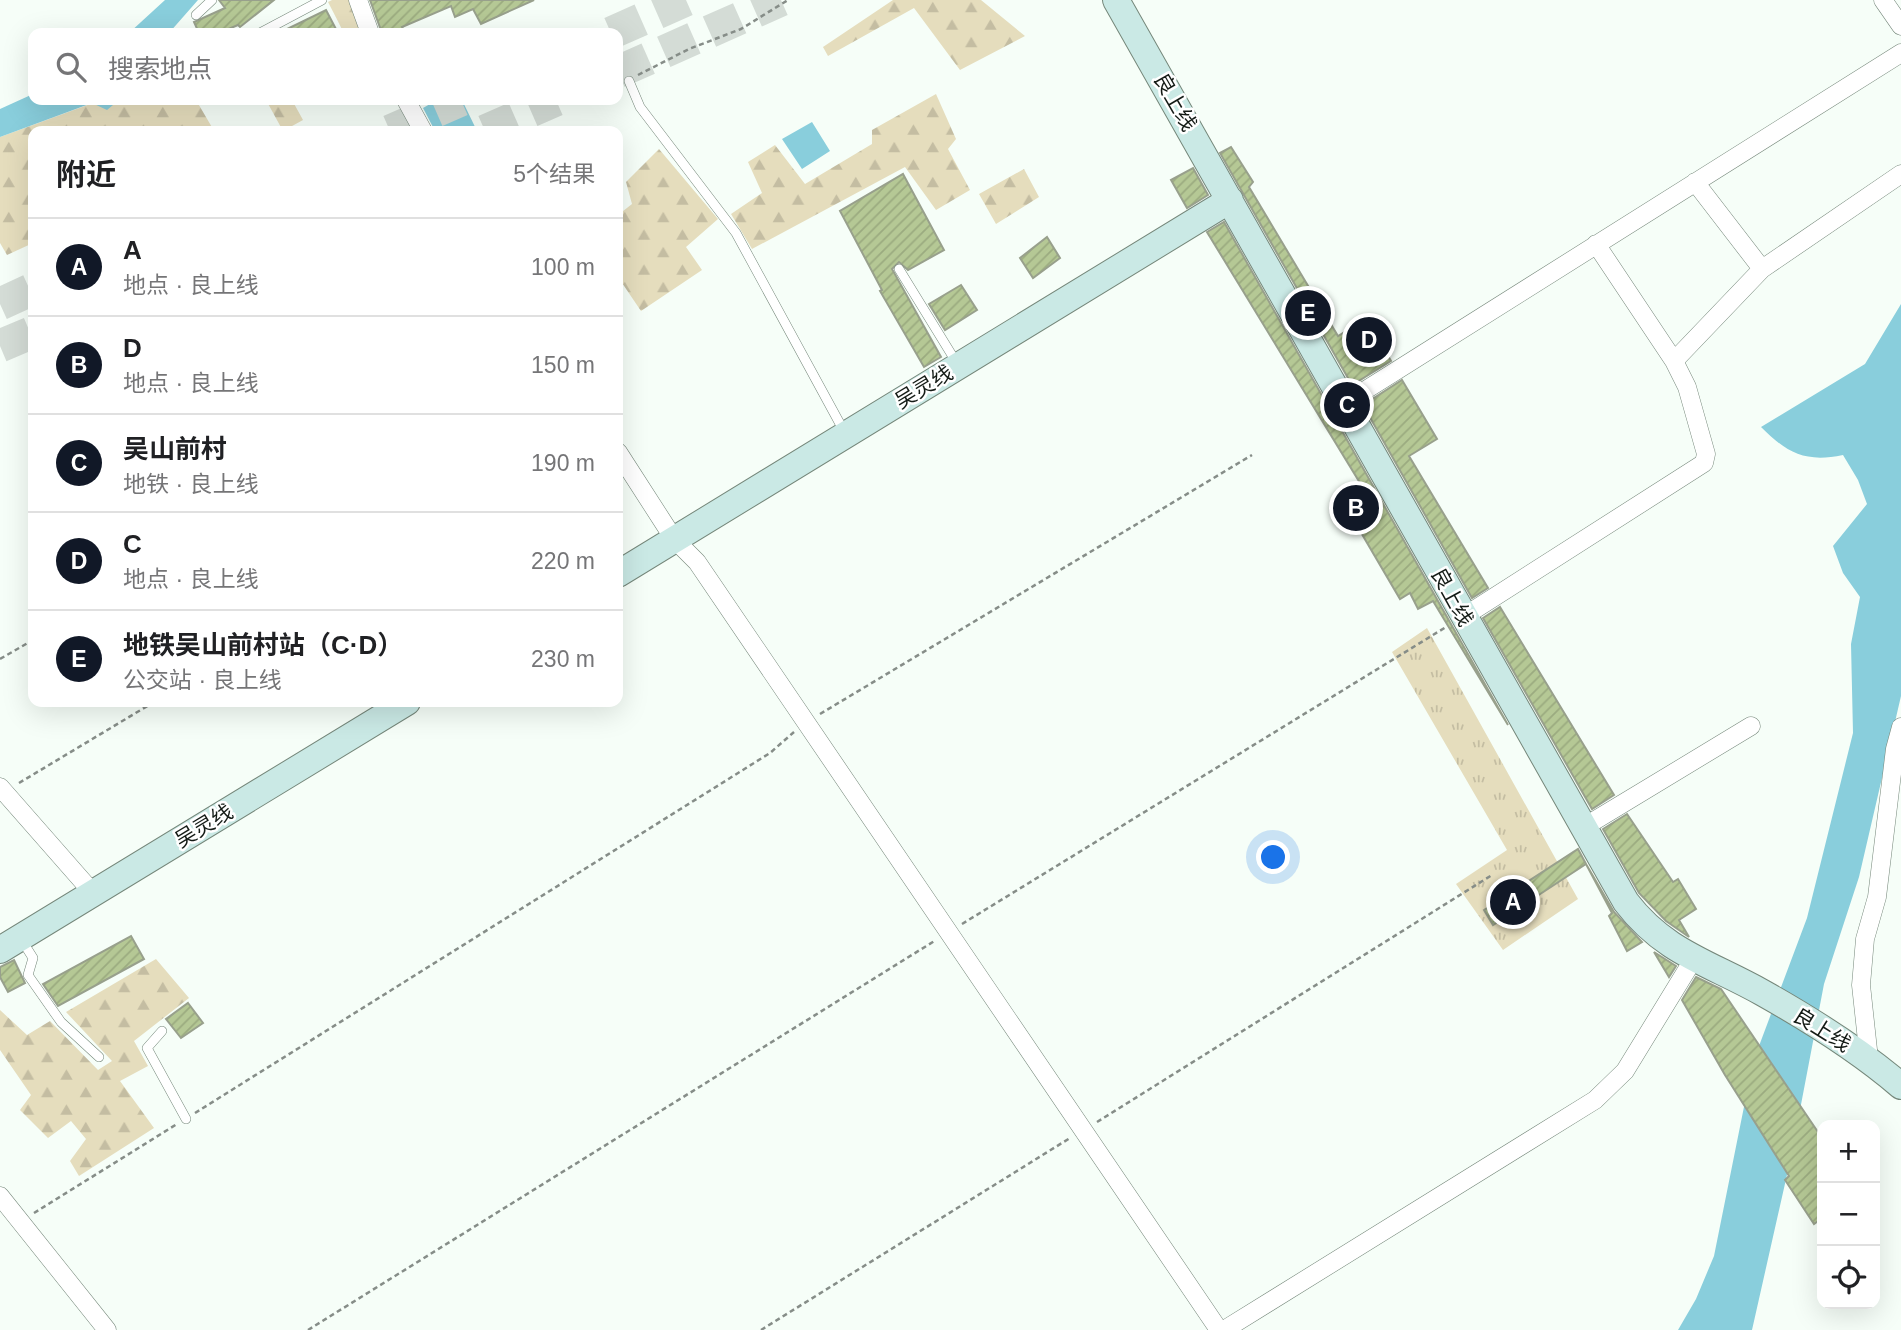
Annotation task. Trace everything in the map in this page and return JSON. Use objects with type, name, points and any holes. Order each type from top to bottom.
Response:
[{"type":"street","points":[[358,0],[368,28]]},
{"type":"street","name":"良上线","points":[[1116,0],[1463,617],[1639,919],[1667,944],[1693,960],[1772,998],[1869,1059],[1901,1086]]},
{"type":"street","points":[[1883,0],[1901,26]]},
{"type":"street","points":[[1345,403],[1901,53]]},
{"type":"street","points":[[409,105],[420,126]]},
{"type":"street","points":[[1674,361],[1762,269],[1901,174]]},
{"type":"street","points":[[1695,182],[1762,269]]},
{"type":"street","name":"吴灵线","points":[[623,571],[1230,200]]},
{"type":"street","points":[[1463,617],[1704,463],[1706,454],[1687,387],[1674,361],[1596,244]]},
{"type":"street","points":[[623,460],[674,539],[697,562],[1222,1330],[1595,1100],[1625,1071],[1693,960]]},
{"type":"street","name":"吴灵线","points":[[10,944],[399,707]]},
{"type":"street","points":[[1584,827],[1751,726]]},
{"type":"street","points":[[1869,1059],[1861,985],[1865,939],[1877,897],[1895,749],[1901,727]]},
{"type":"street","points":[[2,790],[93,893]]},
{"type":"street","points":[[0,1196],[107,1330]]},
{"type":"lane","points":[[196,15],[212,0]]},
{"type":"lane","points":[[269,28],[322,0]]},
{"type":"lane","points":[[629,81],[640,107],[736,233],[846,435]]},
{"type":"lane","points":[[899,269],[959,366]]},
{"type":"lane","points":[[10,944],[33,958],[28,975],[61,1022],[99,1057]]},
{"type":"lane","points":[[162,1031],[147,1048],[186,1119]]},
{"type":"path","points":[[629,81],[677,55],[741,29],[788,0]]},
{"type":"path","points":[[20,1222],[770,753],[806,722],[1252,455]]},
{"type":"path","points":[[308,1330],[948,932],[1463,617]]},
{"type":"path","points":[[0,659],[28,642]]},
{"type":"path","points":[[2,790],[145,707]]},
{"type":"path","points":[[761,1330],[1492,875]]},
{"type":"green space","points":[[349,0],[361,28],[341,28],[328,2]]},
{"type":"green space","points":[[893,0],[981,0],[1025,36],[960,70],[914,8],[828,56],[823,47]]},
{"type":"green space","points":[[936,94],[956,139],[948,149],[970,190],[936,210],[905,167],[752,249],[731,214],[762,193],[748,162],[775,145],[805,184],[872,144],[872,130]]},
{"type":"green space","points":[[88,105],[199,105],[211,126],[30,126]]},
{"type":"green space","points":[[269,105],[295,105],[303,120],[292,126],[280,126]]},
{"type":"green space","points":[[28,127],[28,245],[7,255],[0,243],[0,137]]},
{"type":"green space","points":[[659,149],[718,219],[686,247],[702,270],[641,311],[623,284],[623,211],[632,204],[626,182]]},
{"type":"green space","points":[[1024,169],[1039,197],[996,224],[979,194]]},
{"type":"green space","points":[[1427,628],[1578,899],[1503,950],[1456,884],[1507,850],[1392,652]]},
{"type":"green space","points":[[156,959],[189,998],[134,1041],[148,1066],[120,1081],[154,1128],[79,1176],[70,1161],[86,1139],[71,1121],[48,1138],[20,1110],[31,1095],[0,1050],[0,1010],[27,1035],[50,1021],[98,1070],[112,1061],[66,1012]]},
{"type":"water","points":[[165,0],[198,0],[173,28],[134,28]]},
{"type":"water","points":[[28,96],[28,105],[87,105],[0,137],[0,109]]},
{"type":"water","points":[[96,105],[113,105],[107,110]]},
{"type":"water","points":[[428,105],[464,105],[475,126],[432,126],[423,108]]},
{"type":"water","points":[[812,122],[830,151],[802,169],[782,139]]},
{"type":"water","points":[[1901,304],[1901,696],[1859,877],[1824,984],[1791,1157],[1752,1330],[1678,1330],[1696,1299],[1714,1256],[1753,1062],[1807,918],[1853,733],[1851,644],[1860,597],[1843,573],[1833,546],[1867,504],[1858,480],[1843,455],[1818,458],[1798,454],[1779,443],[1761,427],[1865,364]]},
{"type":"building","points":[[219,0],[274,0],[240,27],[197,28],[194,22],[225,8]]},
{"type":"building","points":[[370,0],[534,0],[481,24],[473,9],[455,17],[451,6],[403,28],[380,28]]},
{"type":"building","points":[[326,10],[335,28],[289,28]]},
{"type":"building","points":[[1231,147],[1253,182],[1249,187],[1338,336],[1366,319],[1391,361],[1352,385],[1220,153]]},
{"type":"building","points":[[1193,168],[1208,195],[1187,208],[1171,180]]},
{"type":"building","points":[[903,174],[944,250],[908,270],[899,262],[892,269],[941,357],[924,367],[880,291],[882,290],[840,211]]},
{"type":"building","points":[[1224,222],[1508,725],[1433,601],[1418,609],[1410,593],[1400,599],[1339,495],[1360,483],[1207,232]]},
{"type":"building","points":[[1047,237],[1060,258],[1033,278],[1020,258]]},
{"type":"building","points":[[961,285],[977,310],[945,330],[929,304]]},
{"type":"building","points":[[1402,380],[1437,439],[1409,456],[1488,588],[1472,598],[1363,405]]},
{"type":"building","points":[[1500,607],[1614,795],[1592,809],[1483,618]]},
{"type":"building","points":[[1627,814],[1673,882],[1678,879],[1696,909],[1679,920],[1689,937],[1666,921],[1639,893],[1603,829]]},
{"type":"building","points":[[1578,849],[1586,864],[1493,925],[1484,910]]},
{"type":"building","points":[[1586,864],[1614,912],[1642,942],[1627,951],[1609,916],[1612,913]]},
{"type":"building","points":[[131,936],[144,959],[58,1006],[43,984]]},
{"type":"building","points":[[1654,952],[1676,966],[1669,977]]},
{"type":"building","points":[[14,960],[25,983],[8,992],[0,977],[0,967]]},
{"type":"building","points":[[1696,977],[1721,989],[1817,1131],[1817,1222],[1814,1224],[1785,1180],[1789,1176],[1725,1075],[1682,1000]]},
{"type":"building","points":[[188,1003],[203,1023],[181,1038],[166,1019]]},
{"type":"tunnel","points":[[622,28],[686,0]]},
{"type":"tunnel","points":[[623,70],[781,0]]},
{"type":"tunnel","points":[[401,126],[450,105]]},
{"type":"tunnel","points":[[496,126],[545,105]]},
{"type":"tunnel","points":[[0,304],[28,291]]},
{"type":"tunnel","points":[[0,346],[28,334]]},
{"type":"place","name":"地铁吴山前村站（C·D）","points":[[1308,313]]},
{"type":"place","name":"C","points":[[1369,340]]},
{"type":"place","name":"吴山前村","points":[[1347,405]]},
{"type":"place","name":"D","points":[[1356,508]]},
{"type":"place","name":"A","points":[[1513,902]]}]
